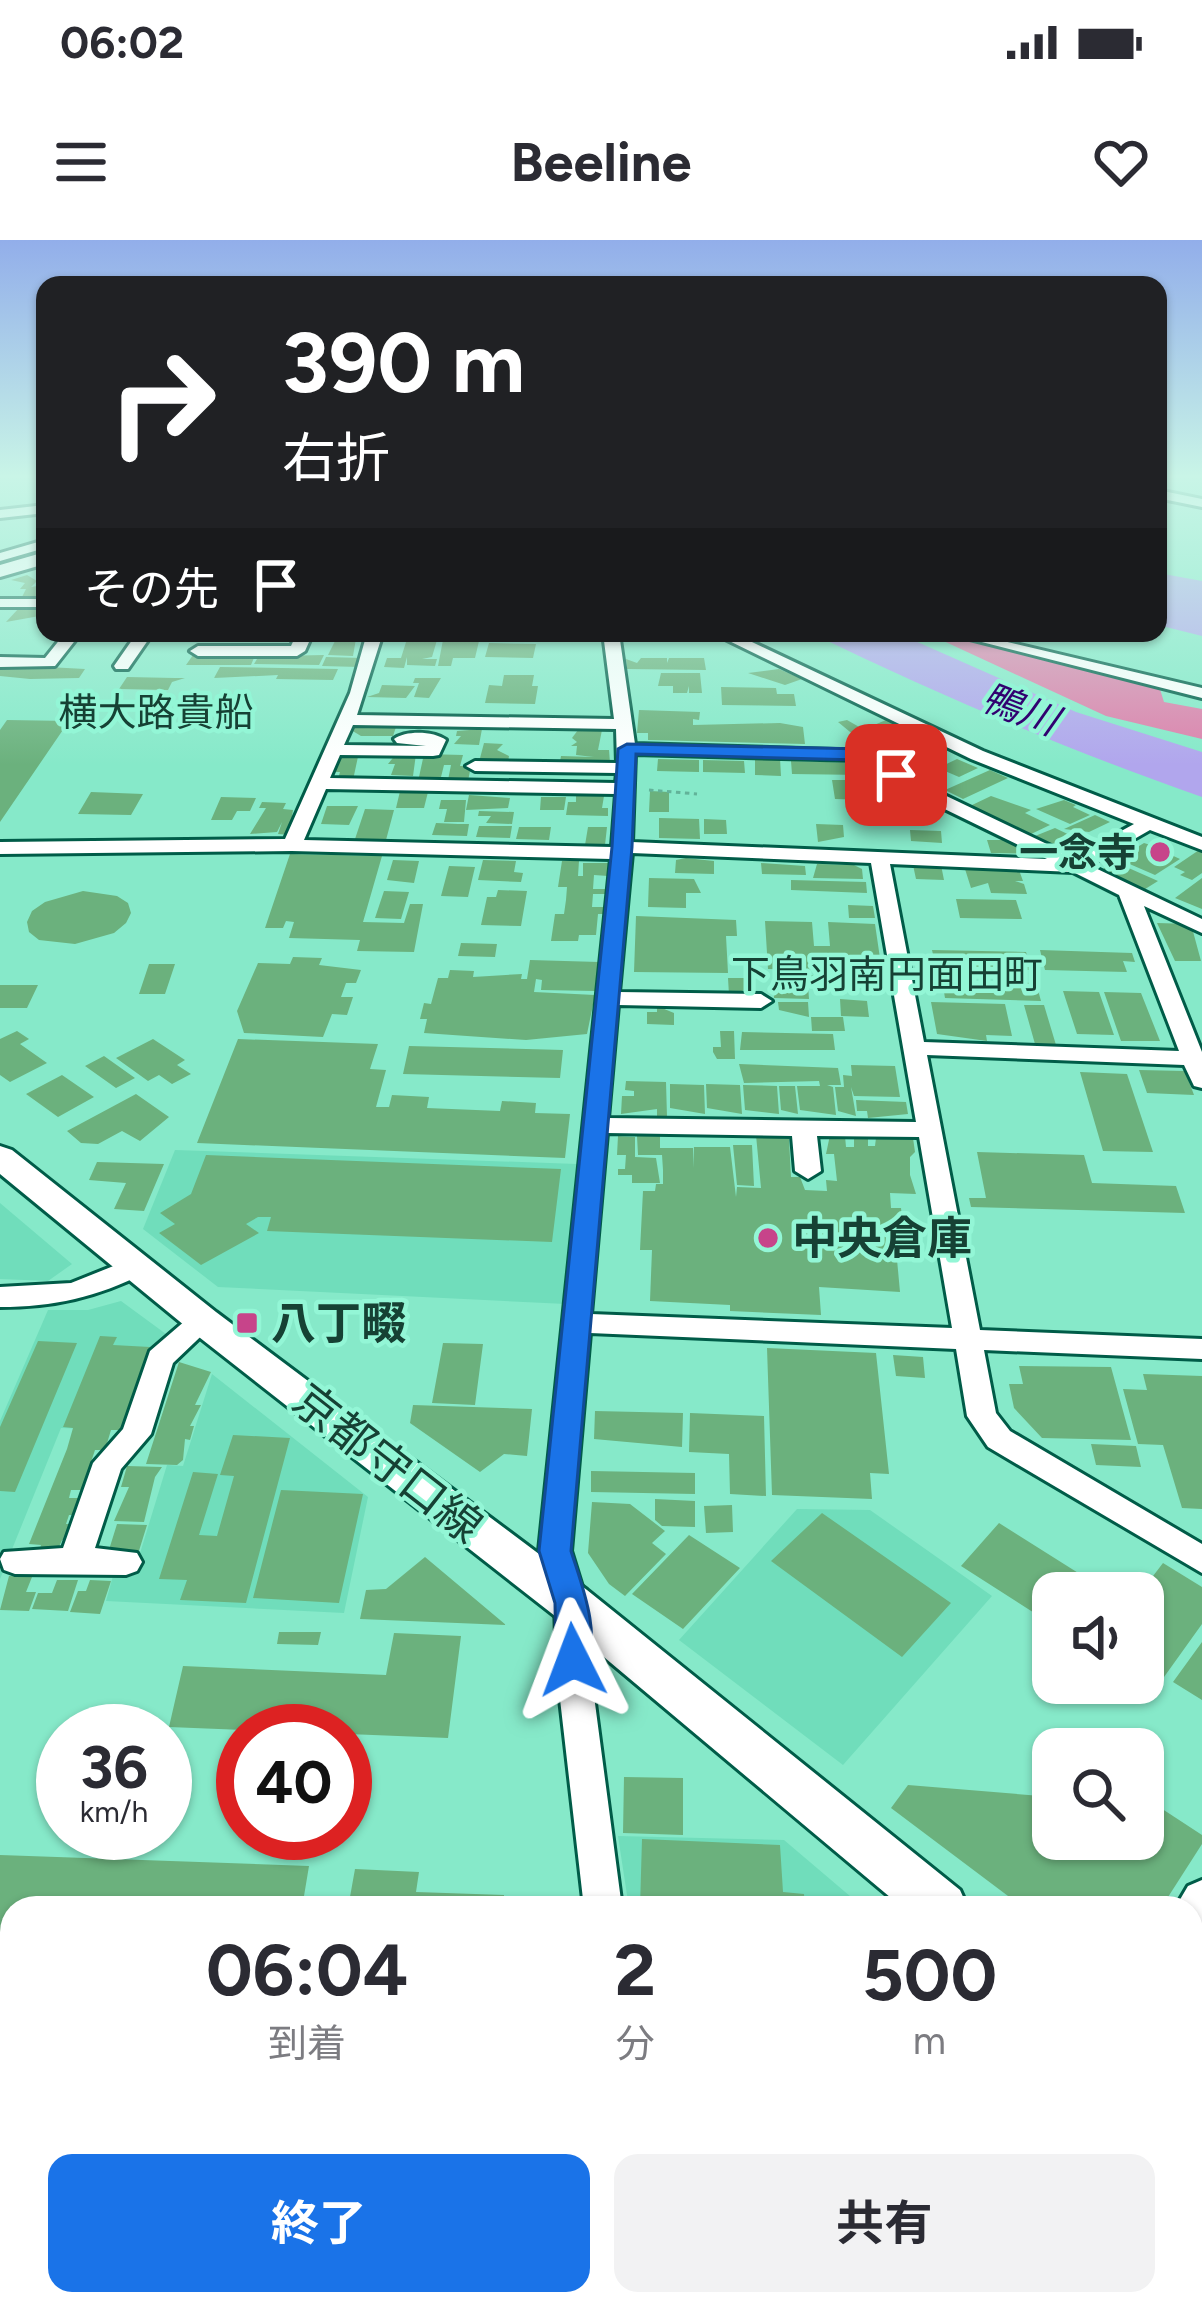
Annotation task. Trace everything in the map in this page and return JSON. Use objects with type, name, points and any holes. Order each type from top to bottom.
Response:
[{"type":"main road","name":"京都守口線","points":[[0,1157],[203,1321],[571,1603],[927,1896]]},
{"type":"street","points":[[0,617],[6,603]]},
{"type":"street","points":[[0,662],[49,663],[66,642]]},
{"type":"street","points":[[122,666],[139,642]]},
{"type":"street","points":[[242,651],[246,642]]},
{"type":"street","points":[[198,651],[297,650],[301,642]]},
{"type":"street","points":[[292,845],[340,736],[372,642]]},
{"type":"street","points":[[602,1896],[574,1673],[571,1603],[555,1551],[622,850],[624,724],[612,642]]},
{"type":"street","points":[[740,642],[977,755],[1202,844]]},
{"type":"street","points":[[999,642],[1202,693]]},
{"type":"street","points":[[340,736],[624,724]]},
{"type":"street","points":[[319,783],[863,755],[930,795],[1202,927]]},
{"type":"street","points":[[476,766],[626,768]]},
{"type":"street","points":[[0,848],[292,845],[622,850],[1072,866],[1147,824]]},
{"type":"street","points":[[879,856],[982,1417],[999,1439],[1202,1560]]},
{"type":"street","points":[[1129,895],[1202,1081]]},
{"type":"street","points":[[608,998],[761,1001]]},
{"type":"street","points":[[914,1048],[1193,1058]]},
{"type":"street","points":[[596,1125],[929,1130]]},
{"type":"street","points":[[804,1128],[808,1171]]},
{"type":"street","points":[[0,1297],[58,1298],[83,1293],[136,1266]]},
{"type":"street","points":[[75,1562],[109,1463],[136,1434],[160,1358],[203,1321]]},
{"type":"street","points":[[578,1323],[1202,1348]]},
{"type":"street","points":[[15,1561],[126,1562]]},
{"type":"path","points":[[626,768],[697,794]]},
{"type":"shaded area","points":[[946,642],[974,642],[1158,683],[1164,702],[1202,709],[1202,739],[1106,716]]},
{"type":"shaded area","points":[[175,1150],[577,1164],[566,1304],[218,1287],[143,1229]]},
{"type":"shaded area","points":[[0,1203],[72,1264],[48,1281],[0,1279]]},
{"type":"shaded area","points":[[121,1301],[166,1334],[163,1346],[124,1430],[61,1428],[0,1579],[0,1421],[48,1310],[88,1310]]},
{"type":"shaded area","points":[[212,1374],[368,1497],[344,1613],[106,1601],[113,1576],[133,1576],[167,1465],[183,1466]]},
{"type":"shaded area","points":[[797,1509],[870,1510],[992,1596],[843,1765],[679,1640]]},
{"type":"shaded area","points":[[618,1836],[784,1840],[850,1896],[627,1896]]},
{"type":"water","points":[[1167,575],[1202,581],[1202,636],[1167,627]]},
{"type":"water","name":"鴨川","points":[[830,642],[917,642],[1076,712],[1202,752],[1202,797],[1004,721]]},
{"type":"building","points":[[27,575],[36,580],[31,587],[36,586],[36,596],[22,597],[26,589],[20,589],[25,583],[11,580]]},
{"type":"building","points":[[36,607],[36,617],[6,622],[19,608]]},
{"type":"building","points":[[334,642],[355,642],[353,656],[328,655]]},
{"type":"building","points":[[406,642],[436,642],[432,657],[422,659],[437,659],[435,666],[407,665],[407,657],[404,668],[384,667],[387,658],[401,658]]},
{"type":"building","points":[[443,642],[479,642],[475,658],[453,658],[451,666],[438,666]]},
{"type":"building","points":[[489,643],[536,644],[533,658],[485,657]]},
{"type":"building","points":[[256,653],[251,665],[186,665],[193,655]]},
{"type":"building","points":[[260,654],[324,655],[319,665],[254,664]]},
{"type":"building","points":[[326,657],[363,658],[359,667],[322,666]]},
{"type":"building","points":[[641,658],[667,658],[667,663],[669,658],[704,658],[706,670],[627,669],[626,659],[637,663]]},
{"type":"building","points":[[0,666],[85,669],[79,678],[30,679],[0,676]]},
{"type":"building","points":[[220,667],[338,669],[333,680],[276,679],[278,675],[214,678]]},
{"type":"building","points":[[779,669],[802,679],[785,685],[748,673]]},
{"type":"building","points":[[661,673],[700,673],[702,693],[689,693],[689,686],[687,693],[673,693],[673,686],[658,686]]},
{"type":"building","points":[[504,675],[534,675],[532,686],[538,686],[535,704],[485,703],[489,685],[502,686]]},
{"type":"building","points":[[127,677],[185,678],[172,682],[168,690],[119,689]]},
{"type":"building","points":[[415,678],[441,678],[429,698],[414,697],[419,683],[413,683]]},
{"type":"building","points":[[382,685],[415,686],[406,698],[367,697],[379,693]]},
{"type":"building","points":[[721,687],[776,688],[777,694],[794,694],[796,706],[722,705]]},
{"type":"building","points":[[639,710],[700,712],[693,725],[803,727],[805,744],[648,740],[648,733],[637,733]]},
{"type":"building","points":[[7,720],[69,721],[0,822],[0,730]]},
{"type":"building","points":[[847,720],[889,744],[872,750],[838,722]]},
{"type":"building","points":[[886,720],[924,737],[908,744],[867,728]]},
{"type":"building","points":[[352,725],[396,727],[393,736],[361,736],[351,730]]},
{"type":"building","points":[[482,729],[479,745],[454,744],[461,736],[456,736],[457,731]]},
{"type":"building","points":[[578,730],[602,730],[598,750],[609,750],[610,763],[560,762],[561,756],[594,757],[576,755],[577,746],[571,746],[577,742],[572,738]]},
{"type":"building","points":[[484,743],[503,744],[497,750],[509,756],[508,762],[479,762]]},
{"type":"building","points":[[925,744],[944,754],[925,761],[906,751]]},
{"type":"building","points":[[341,752],[359,752],[353,780],[338,779],[340,772],[335,772]]},
{"type":"building","points":[[396,754],[416,754],[413,776],[391,775],[395,764],[388,764]]},
{"type":"building","points":[[424,754],[463,755],[460,766],[471,766],[468,781],[448,780],[451,765],[444,765],[441,777],[419,777]]},
{"type":"building","points":[[755,757],[780,758],[781,776],[755,775]]},
{"type":"building","points":[[658,759],[699,760],[699,772],[657,771]]},
{"type":"building","points":[[957,759],[978,768],[959,777],[938,768]]},
{"type":"building","points":[[703,760],[744,761],[745,773],[703,772]]},
{"type":"building","points":[[791,761],[863,763],[864,775],[792,774]]},
{"type":"building","points":[[990,770],[1008,778],[963,799],[945,790]]},
{"type":"building","points":[[832,780],[866,780],[869,800],[835,799]]},
{"type":"building","points":[[401,787],[429,788],[424,808],[396,808]]},
{"type":"building","points":[[586,790],[605,790],[602,808],[608,808],[608,816],[566,815],[568,802],[576,802],[576,795],[586,796]]},
{"type":"building","points":[[650,791],[669,792],[669,812],[649,812]]},
{"type":"building","points":[[91,792],[143,794],[131,815],[78,814]]},
{"type":"building","points":[[469,795],[510,798],[508,808],[466,810]]},
{"type":"building","points":[[991,796],[1031,810],[1025,813],[1050,825],[1029,835],[970,806]]},
{"type":"building","points":[[221,797],[256,798],[250,811],[237,811],[232,820],[211,820]]},
{"type":"building","points":[[541,797],[566,797],[564,810],[540,810]]},
{"type":"building","points":[[441,800],[466,800],[464,822],[444,822],[447,809],[439,809]]},
{"type":"building","points":[[1064,800],[1090,815],[1070,824],[1036,809]]},
{"type":"building","points":[[262,802],[286,803],[283,809],[293,810],[291,823],[296,823],[291,835],[278,834],[282,822],[277,832],[250,834],[266,808],[259,808]]},
{"type":"building","points":[[327,806],[358,806],[349,825],[321,824]]},
{"type":"building","points":[[365,809],[394,810],[386,840],[355,839]]},
{"type":"building","points":[[479,811],[514,812],[512,824],[486,823],[491,816],[478,816]]},
{"type":"building","points":[[1095,815],[1110,822],[1089,832],[1064,829]]},
{"type":"building","points":[[659,818],[699,819],[700,839],[659,838]]},
{"type":"building","points":[[704,819],[726,820],[727,834],[704,834]]},
{"type":"building","points":[[436,823],[469,824],[467,836],[432,835]]},
{"type":"building","points":[[816,824],[843,825],[844,837],[818,842]]},
{"type":"building","points":[[479,826],[512,826],[510,838],[476,837]]},
{"type":"building","points":[[519,827],[551,827],[549,840],[516,839]]},
{"type":"building","points":[[588,827],[607,827],[605,845],[585,845]]},
{"type":"building","points":[[1055,828],[1078,839],[1070,843],[1080,848],[1069,853],[1035,836]]},
{"type":"building","points":[[910,830],[941,831],[942,843],[911,841]]},
{"type":"building","points":[[987,840],[1007,840],[1036,854],[991,853]]},
{"type":"building","points":[[1144,843],[1180,859],[1155,875],[1118,859]]},
{"type":"building","points":[[1202,848],[1202,873],[1192,880],[1180,875],[1185,872],[1174,867]]},
{"type":"building","points":[[290,854],[382,856],[363,922],[404,923],[410,904],[423,904],[414,952],[357,951],[360,940],[289,938],[294,922],[286,921],[283,928],[265,928]]},
{"type":"building","points":[[393,860],[419,861],[414,883],[387,880]]},
{"type":"building","points":[[483,860],[516,861],[514,872],[523,873],[521,882],[478,880]]},
{"type":"building","points":[[676,860],[714,861],[714,874],[675,873]]},
{"type":"building","points":[[562,861],[579,861],[578,876],[583,876],[583,863],[608,863],[608,876],[594,875],[593,889],[609,889],[608,894],[593,894],[592,907],[606,907],[606,914],[598,914],[596,935],[579,935],[578,941],[551,941],[555,914],[564,914],[566,900],[567,887],[558,887]]},
{"type":"building","points":[[1115,862],[1158,881],[1142,891],[1098,872]]},
{"type":"building","points":[[761,863],[805,866],[806,875],[762,874]]},
{"type":"building","points":[[817,864],[854,865],[862,869],[863,879],[813,878]]},
{"type":"building","points":[[913,865],[941,865],[944,880],[916,879]]},
{"type":"building","points":[[449,866],[475,867],[468,897],[441,896]]},
{"type":"building","points":[[965,869],[1019,870],[1023,881],[1015,881],[1024,884],[1027,894],[991,893],[988,883],[971,888]]},
{"type":"building","points":[[649,878],[694,879],[701,893],[686,893],[686,908],[648,907]]},
{"type":"building","points":[[1202,878],[1202,909],[1175,898]]},
{"type":"building","points":[[791,880],[866,882],[867,893],[791,890]]},
{"type":"building","points":[[498,890],[527,891],[521,926],[481,925],[487,897],[496,897]]},
{"type":"building","points":[[83,891],[117,896],[128,903],[131,913],[126,923],[114,933],[75,944],[39,940],[29,932],[32,911],[45,902]]},
{"type":"building","points":[[384,891],[409,892],[401,919],[375,918]]},
{"type":"building","points":[[956,899],[1016,900],[1022,919],[960,918]]},
{"type":"building","points":[[848,905],[873,906],[875,918],[849,918]]},
{"type":"building","points":[[636,916],[736,920],[737,936],[726,936],[728,973],[634,972]]},
{"type":"building","points":[[765,921],[812,922],[814,946],[830,946],[828,922],[875,924],[882,972],[768,969]]},
{"type":"building","points":[[1157,923],[1191,924],[1201,961],[1175,961]]},
{"type":"building","points":[[461,943],[497,944],[495,957],[458,956]]},
{"type":"building","points":[[932,950],[1026,952],[1031,970],[936,968]]},
{"type":"building","points":[[1040,950],[1132,953],[1135,962],[1123,961],[1127,972],[1045,970]]},
{"type":"building","points":[[293,957],[322,958],[319,965],[361,970],[356,983],[346,983],[341,997],[353,997],[347,1015],[332,1014],[323,1037],[244,1033],[237,1011],[258,963],[290,964]]},
{"type":"building","points":[[530,960],[599,962],[596,991],[541,990],[542,980],[536,979],[534,992],[595,995],[587,1034],[526,1040],[424,1033],[427,1019],[420,1019],[424,1003],[431,1004],[438,978],[448,978],[450,970],[474,971],[473,977],[522,974],[521,979],[527,979]]},
{"type":"building","points":[[149,964],[175,964],[165,994],[139,994]]},
{"type":"building","points":[[773,974],[829,976],[830,985],[808,985],[809,999],[774,998]]},
{"type":"building","points":[[841,976],[882,977],[883,988],[843,986]]},
{"type":"building","points":[[728,978],[751,978],[751,988],[729,995]]},
{"type":"building","points":[[942,980],[1036,983],[1041,1001],[945,998]]},
{"type":"building","points":[[0,985],[38,985],[27,1008],[0,1008]]},
{"type":"building","points":[[1063,991],[1099,992],[1114,1035],[1077,1034]]},
{"type":"building","points":[[1104,992],[1141,993],[1160,1041],[1121,1041]]},
{"type":"building","points":[[840,999],[867,1001],[869,1017],[841,1016]]},
{"type":"building","points":[[778,1002],[808,1002],[809,1017],[779,1010]]},
{"type":"building","points":[[931,1002],[1005,1004],[1012,1036],[986,1035],[987,1041],[937,1034]]},
{"type":"building","points":[[1024,1005],[1044,1005],[1056,1045],[1035,1044]]},
{"type":"building","points":[[657,1006],[674,1013],[674,1025],[647,1024],[647,1012],[657,1012]]},
{"type":"building","points":[[811,1017],[843,1017],[845,1031],[812,1031]]},
{"type":"building","points":[[17,1031],[29,1039],[20,1044],[47,1063],[10,1082],[0,1075],[0,1039]]},
{"type":"building","points":[[720,1031],[734,1031],[735,1059],[717,1059],[713,1052],[713,1047],[721,1047]]},
{"type":"building","points":[[742,1032],[833,1034],[835,1050],[740,1050]]},
{"type":"building","points":[[153,1039],[185,1060],[177,1065],[191,1074],[172,1084],[159,1075],[148,1081],[116,1058]]},
{"type":"building","points":[[238,1039],[378,1044],[370,1069],[386,1070],[376,1107],[389,1107],[392,1095],[429,1097],[427,1108],[500,1111],[502,1101],[536,1103],[535,1113],[570,1114],[565,1158],[197,1143]]},
{"type":"building","points":[[409,1046],[563,1050],[560,1078],[403,1074]]},
{"type":"building","points":[[104,1056],[135,1078],[116,1088],[85,1066]]},
{"type":"building","points":[[739,1064],[838,1068],[841,1085],[827,1085],[833,1087],[836,1115],[800,1110],[797,1086],[820,1086],[819,1081],[744,1083]]},
{"type":"building","points":[[851,1065],[895,1066],[900,1097],[854,1096],[851,1087],[856,1116],[838,1111],[835,1087],[844,1087],[843,1075],[852,1076]]},
{"type":"building","points":[[1139,1070],[1185,1071],[1194,1095],[1147,1093]]},
{"type":"building","points":[[1080,1072],[1127,1074],[1153,1152],[1103,1151]]},
{"type":"building","points":[[62,1075],[94,1097],[58,1117],[26,1094]]},
{"type":"building","points":[[626,1081],[666,1082],[667,1117],[657,1117],[657,1109],[621,1114],[622,1096],[634,1096],[634,1091],[625,1090]]},
{"type":"building","points":[[670,1084],[704,1085],[705,1114],[670,1108]]},
{"type":"building","points":[[706,1084],[740,1085],[742,1114],[707,1108]]},
{"type":"building","points":[[743,1085],[777,1086],[779,1114],[745,1110]]},
{"type":"building","points":[[779,1086],[795,1086],[798,1114],[781,1110]]},
{"type":"building","points":[[136,1094],[169,1117],[140,1141],[122,1131],[98,1144],[81,1143],[67,1131]]},
{"type":"building","points":[[856,1100],[906,1102],[908,1114],[868,1118],[867,1111],[857,1111]]},
{"type":"building","name":"中央倉庫","points":[[756,1135],[789,1139],[791,1177],[800,1177],[805,1190],[827,1191],[826,1180],[837,1181],[834,1154],[826,1154],[830,1135],[845,1136],[846,1147],[854,1147],[854,1137],[868,1137],[868,1146],[875,1146],[876,1138],[913,1138],[910,1175],[916,1194],[890,1193],[891,1208],[901,1208],[903,1227],[894,1227],[900,1292],[819,1287],[821,1315],[650,1301],[652,1250],[640,1250],[643,1191],[655,1191],[656,1184],[663,1184],[662,1155],[638,1155],[637,1136],[660,1136],[660,1148],[693,1148],[693,1168],[694,1147],[730,1147],[736,1197],[737,1187],[761,1188]]},
{"type":"building","points":[[618,1136],[635,1137],[635,1157],[656,1158],[660,1183],[632,1183],[632,1175],[618,1175],[618,1169],[625,1169],[626,1155],[617,1155]]},
{"type":"building","points":[[733,1145],[752,1145],[754,1186],[737,1185]]},
{"type":"building","points":[[977,1152],[1084,1155],[1092,1183],[1176,1186],[1185,1213],[971,1207],[969,1198],[986,1198]]},
{"type":"building","points":[[206,1155],[561,1169],[552,1242],[267,1231],[271,1217],[258,1217],[246,1224],[259,1233],[201,1265],[159,1233],[175,1224],[160,1213],[191,1194]]},
{"type":"building","points":[[97,1162],[164,1164],[144,1211],[114,1209],[126,1183],[89,1180]]},
{"type":"building","points":[[100,1336],[117,1337],[113,1345],[150,1347],[121,1430],[111,1430],[105,1450],[95,1450],[87,1474],[94,1474],[88,1490],[71,1490],[69,1498],[83,1498],[77,1515],[69,1515],[66,1524],[77,1524],[71,1540],[62,1540],[58,1549],[40,1548],[29,1544],[73,1428],[63,1427]]},
{"type":"building","points":[[38,1341],[77,1343],[15,1492],[0,1491],[0,1427]]},
{"type":"building","points":[[443,1343],[483,1344],[475,1405],[432,1403]]},
{"type":"building","points":[[767,1348],[876,1353],[889,1474],[870,1473],[872,1499],[772,1495]]},
{"type":"building","points":[[893,1355],[923,1357],[925,1378],[896,1376]]},
{"type":"building","points":[[179,1362],[211,1372],[195,1405],[201,1405],[190,1426],[194,1426],[190,1440],[185,1439],[183,1460],[177,1465],[146,1464]]},
{"type":"building","points":[[1019,1366],[1111,1367],[1131,1440],[1042,1438],[1014,1408],[1009,1384],[1023,1384]]},
{"type":"building","points":[[1143,1374],[1202,1376],[1202,1509],[1182,1508],[1163,1445],[1138,1444],[1123,1389],[1147,1390]]},
{"type":"building","points":[[413,1405],[532,1409],[527,1456],[504,1454],[480,1472],[410,1423]]},
{"type":"building","points":[[595,1411],[683,1413],[682,1447],[594,1439]]},
{"type":"building","points":[[690,1413],[764,1416],[766,1496],[730,1494],[729,1454],[689,1452]]},
{"type":"building","points":[[233,1435],[290,1438],[246,1603],[180,1600],[187,1580],[159,1579],[193,1472],[218,1474],[199,1535],[217,1536],[234,1476],[220,1475]]},
{"type":"building","points":[[1091,1444],[1136,1446],[1141,1467],[1096,1465]]},
{"type":"building","points":[[127,1466],[162,1467],[144,1522],[114,1521],[129,1487],[121,1487]]},
{"type":"building","points":[[591,1471],[695,1473],[695,1494],[591,1492]]},
{"type":"building","points":[[281,1490],[363,1494],[339,1603],[253,1598]]},
{"type":"building","points":[[655,1499],[695,1501],[695,1527],[662,1526],[655,1520]]},
{"type":"building","points":[[592,1502],[630,1504],[665,1531],[652,1543],[666,1554],[625,1596],[609,1584],[588,1553]]},
{"type":"building","points":[[732,1505],[733,1532],[706,1533],[704,1506]]},
{"type":"building","points":[[822,1513],[951,1603],[902,1657],[771,1561]]},
{"type":"building","points":[[999,1523],[1077,1572],[1032,1572],[1032,1612],[961,1566]]},
{"type":"building","points":[[117,1524],[147,1525],[138,1554],[108,1553]]},
{"type":"building","points":[[689,1535],[740,1568],[683,1629],[632,1594]]},
{"type":"building","points":[[425,1557],[506,1625],[360,1619],[366,1590],[386,1589]]},
{"type":"building","points":[[1163,1563],[1202,1587],[1202,1624],[1164,1677],[1164,1572],[1156,1572]]},
{"type":"building","points":[[9,1576],[32,1577],[26,1592],[36,1592],[29,1611],[0,1610]]},
{"type":"building","points":[[57,1580],[78,1580],[68,1611],[32,1609],[38,1593],[52,1593]]},
{"type":"building","points":[[90,1580],[111,1581],[100,1614],[70,1612],[78,1591],[86,1591]]},
{"type":"building","points":[[279,1632],[321,1632],[318,1645],[277,1644]]},
{"type":"building","points":[[394,1633],[461,1636],[448,1738],[372,1735],[372,1704],[216,1704],[216,1729],[192,1728],[192,1704],[174,1704],[183,1666],[386,1675]]},
{"type":"building","points":[[1202,1642],[1202,1700],[1173,1682]]},
{"type":"building","points":[[624,1777],[683,1778],[683,1835],[623,1833]]},
{"type":"building","points":[[908,1785],[1032,1795],[1032,1860],[1164,1860],[1164,1810],[1202,1835],[1202,1844],[1169,1896],[1008,1896],[891,1808]]},
{"type":"building","points":[[642,1839],[780,1845],[783,1892],[804,1896],[640,1896]]},
{"type":"building","points":[[0,1855],[36,1856],[36,1860],[309,1866],[304,1896],[0,1896]]},
{"type":"building","points":[[355,1869],[419,1872],[416,1892],[504,1895],[504,1896],[350,1896]]},
{"type":"place","name":"一念寺","points":[[1160,852]]},
{"type":"place","name":"中央倉庫","points":[[768,1238]]},
{"type":"place","name":"八丁畷","points":[[247,1323]]},
{"type":"district","name":"横大路貴船","points":[[156,712]]},
{"type":"district","name":"下鳥羽南円面田町","points":[[887,974]]},
{"type":"route","points":[[573,1660],[571,1603],[555,1551],[622,847],[627,749],[863,755],[896,775]]}]
